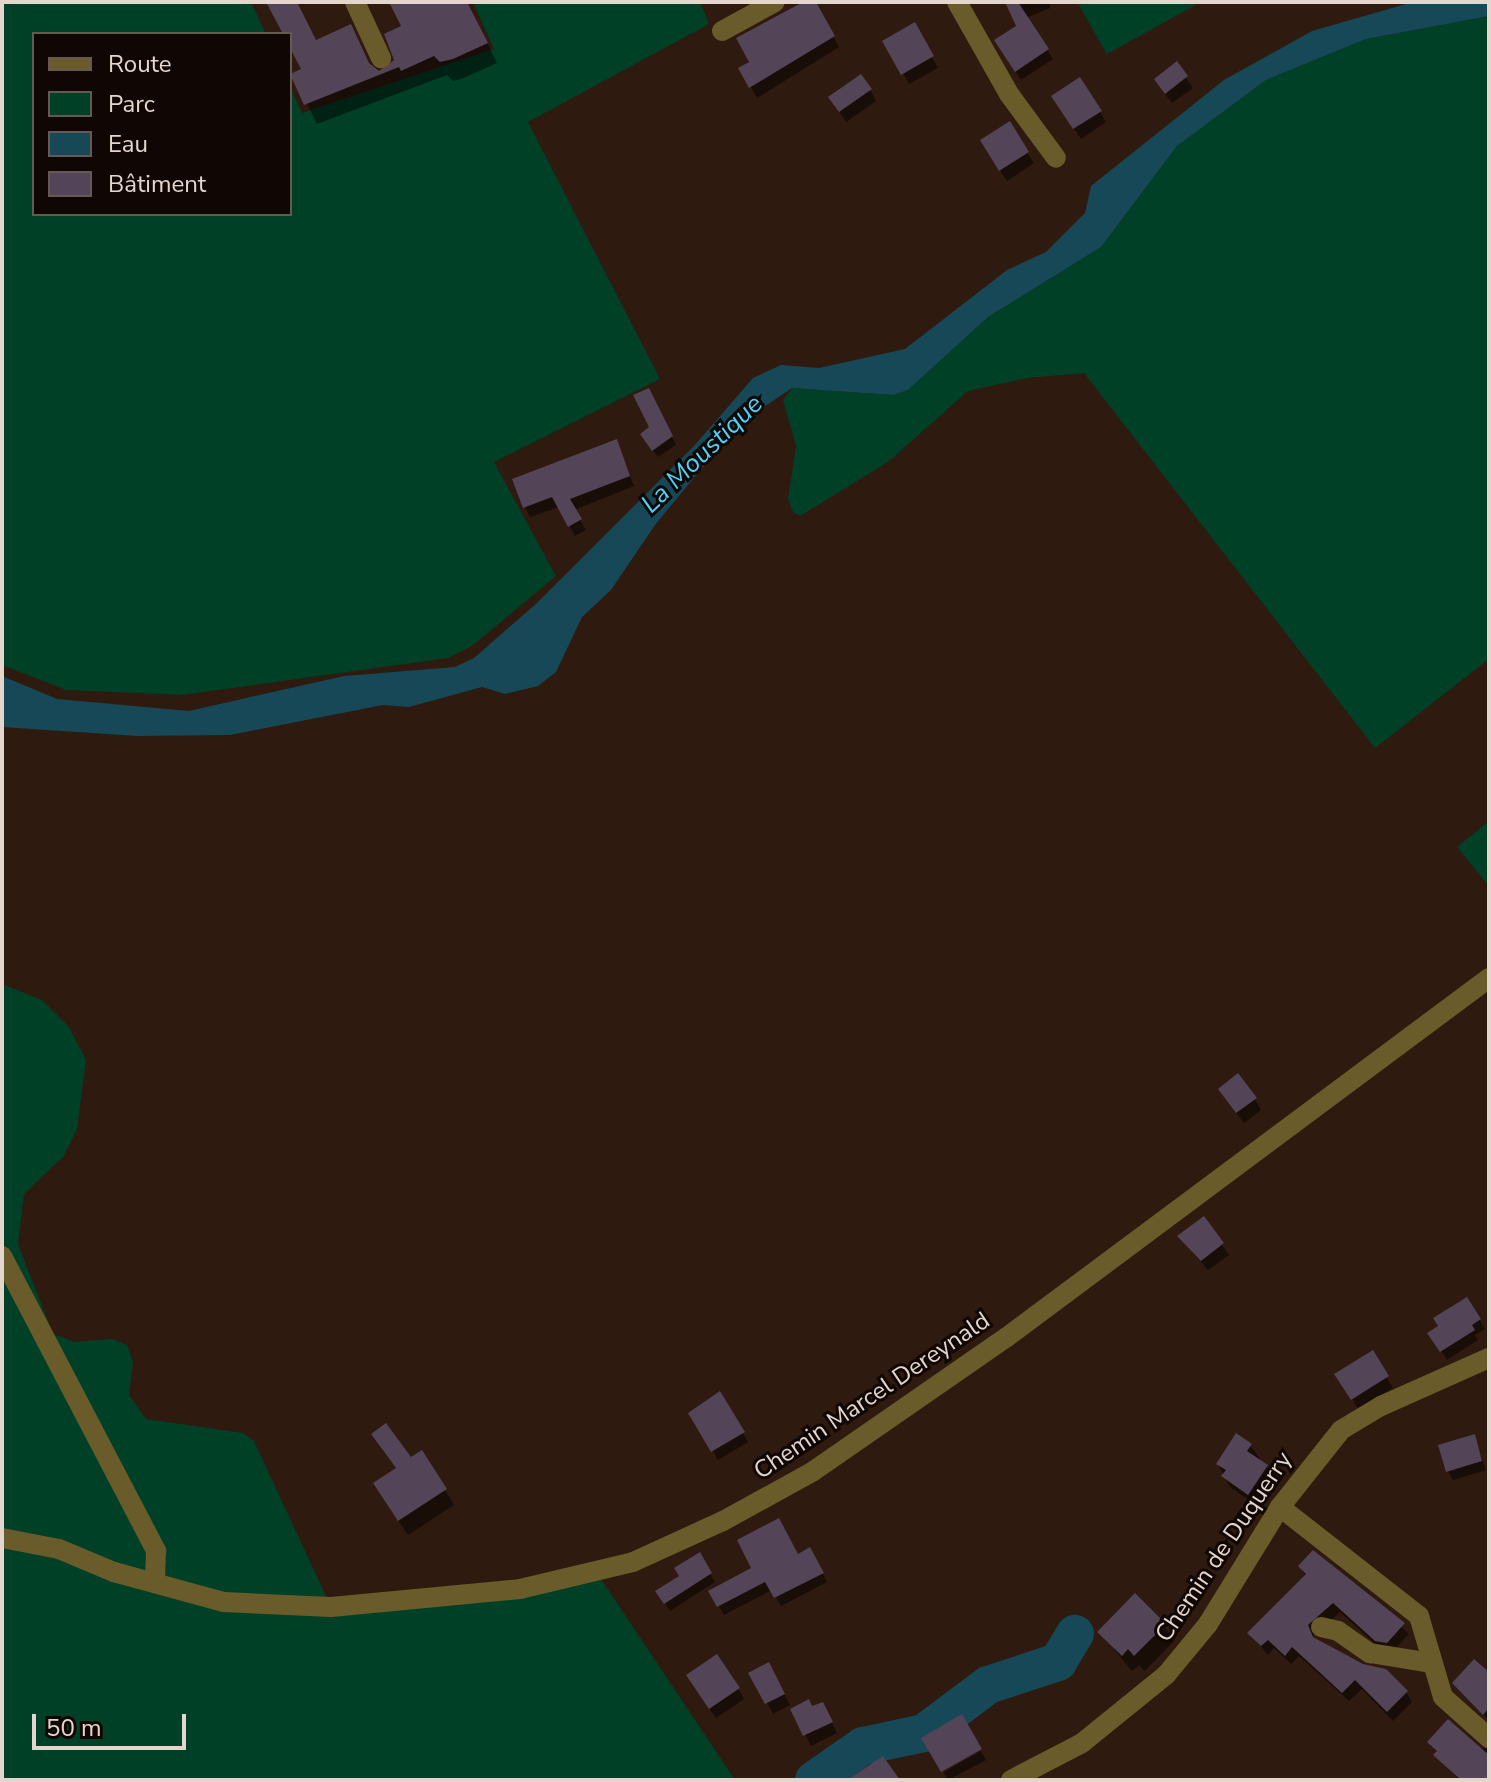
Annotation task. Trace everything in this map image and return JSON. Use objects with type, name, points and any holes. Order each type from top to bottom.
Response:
[{"type":"street","points":[[355,2],[381,58]]},
{"type":"street","points":[[722,31],[775,2]]},
{"type":"street","points":[[957,2],[1009,94],[1056,158]]},
{"type":"street","name":"Chemin Marcel Dereynald","points":[[2,1538],[59,1549],[155,1583],[224,1602],[316,1606],[450,1597],[597,1573],[723,1521],[812,1472],[1007,1337],[1489,978]]},
{"type":"street","points":[[2,1256],[156,1551],[155,1583]]},
{"type":"street","name":"Chemin de Duquerry","points":[[1011,1780],[1082,1743],[1166,1675],[1208,1624],[1280,1507],[1341,1430],[1381,1406],[1489,1358]]},
{"type":"street","points":[[1280,1507],[1419,1616],[1443,1697],[1489,1738]]},
{"type":"street","points":[[1321,1627],[1338,1631],[1370,1653],[1432,1663]]},
{"type":"green space","points":[[2,2],[251,2],[265,32],[32,32],[32,216],[292,216],[292,91],[302,113],[494,49],[473,2],[700,2],[709,24],[528,122],[660,379],[494,462],[556,576],[472,646],[448,658],[182,695],[66,690],[2,665]]},
{"type":"green space","points":[[1077,2],[1201,2],[1107,54]]},
{"type":"green space","points":[[1489,16],[1489,659],[1375,748],[1084,373],[1027,378],[968,391],[888,462],[800,516],[793,512],[788,499],[796,446],[783,400],[792,388],[893,395],[908,390],[988,317],[1101,247],[1177,146],[1266,80],[1366,39]]},
{"type":"green space","points":[[1489,821],[1489,886],[1457,847]]},
{"type":"green space","points":[[2,984],[42,1000],[69,1027],[86,1060],[77,1129],[63,1157],[24,1194],[18,1244],[53,1334],[75,1342],[112,1339],[127,1345],[133,1362],[129,1395],[146,1419],[243,1433],[254,1441],[331,1607],[597,1573],[735,1780],[2,1780]]},
{"type":"water","name":"La Moustique","points":[[1413,2],[1489,2],[1489,16],[1366,39],[1266,80],[1177,146],[1101,247],[988,317],[908,390],[893,395],[792,388],[761,409],[716,451],[655,525],[611,590],[582,617],[556,672],[538,686],[505,694],[482,687],[409,707],[383,705],[230,735],[137,736],[2,727],[2,676],[57,699],[189,711],[344,676],[455,667],[474,658],[537,603],[694,446],[753,378],[781,365],[819,368],[905,349],[1007,270],[1046,252],[1085,213],[1091,186],[1224,80],[1312,31]]},
{"type":"building","points":[[266,2],[297,2],[316,40],[351,24],[369,63],[379,71],[394,60],[384,34],[401,26],[389,2],[467,2],[488,43],[453,59],[440,62],[434,56],[401,71],[399,67],[304,105],[292,78],[292,73],[301,69],[292,52],[292,32],[282,32]]},
{"type":"building","points":[[803,2],[816,2],[835,36],[749,88],[738,68],[749,62],[736,38]]},
{"type":"building","points":[[1005,2],[1018,2],[1049,49],[1015,72],[994,40],[1016,26]]},
{"type":"building","points":[[915,22],[934,56],[901,75],[882,41]]},
{"type":"building","points":[[1177,61],[1188,76],[1165,94],[1154,79]]},
{"type":"building","points":[[861,74],[872,89],[839,112],[828,97]]},
{"type":"building","points":[[1080,77],[1102,111],[1073,129],[1051,96]]},
{"type":"building","points":[[1010,121],[1029,152],[999,171],[980,140]]},
{"type":"building","points":[[649,388],[673,436],[652,451],[640,434],[649,427],[633,395]]},
{"type":"building","points":[[617,439],[630,476],[570,499],[582,519],[568,527],[552,497],[523,508],[512,479]]},
{"type":"building","points":[[1238,1073],[1257,1098],[1236,1113],[1218,1089]]},
{"type":"building","points":[[1204,1216],[1224,1243],[1201,1261],[1177,1236]]},
{"type":"building","points":[[1467,1297],[1481,1319],[1472,1325],[1475,1330],[1440,1352],[1427,1333],[1438,1326],[1433,1318]]},
{"type":"building","points":[[1373,1350],[1389,1376],[1351,1400],[1334,1374]]},
{"type":"building","points":[[720,1391],[745,1432],[711,1452],[688,1413]]},
{"type":"building","points":[[386,1423],[411,1457],[422,1450],[447,1489],[398,1521],[373,1483],[396,1468],[371,1434]]},
{"type":"building","points":[[1236,1433],[1252,1444],[1247,1451],[1268,1465],[1248,1495],[1221,1476],[1226,1470],[1216,1464]]},
{"type":"building","points":[[1475,1434],[1482,1461],[1446,1472],[1438,1445]]},
{"type":"building","points":[[779,1518],[798,1554],[810,1547],[824,1573],[774,1598],[765,1582],[717,1607],[708,1591],[751,1568],[737,1540]]},
{"type":"building","points":[[1313,1550],[1405,1623],[1387,1643],[1375,1641],[1333,1603],[1308,1625],[1313,1637],[1363,1664],[1386,1669],[1408,1691],[1387,1712],[1355,1680],[1342,1693],[1292,1647],[1285,1656],[1268,1640],[1261,1646],[1247,1633],[1306,1574],[1298,1566]]},
{"type":"building","points":[[700,1552],[712,1573],[664,1604],[655,1591],[679,1576],[674,1568]]},
{"type":"building","points":[[1135,1593],[1166,1624],[1134,1656],[1128,1649],[1122,1656],[1097,1632]]},
{"type":"building","points":[[717,1654],[740,1688],[709,1709],[686,1675]]},
{"type":"building","points":[[1474,1659],[1489,1672],[1489,1708],[1483,1715],[1452,1683]]},
{"type":"building","points":[[769,1662],[785,1694],[765,1704],[748,1673]]},
{"type":"building","points":[[809,1699],[812,1706],[823,1702],[833,1722],[803,1736],[790,1709]]},
{"type":"building","points":[[962,1714],[982,1749],[941,1772],[921,1738]]},
{"type":"building","points":[[1448,1719],[1489,1755],[1489,1780],[1461,1780],[1433,1755],[1437,1751],[1427,1742]]},
{"type":"building","points":[[883,1756],[900,1780],[847,1780]]},
{"type":"waterway","points":[[814,1780],[863,1746],[924,1733],[988,1685],[1058,1662],[1075,1634]]}]
